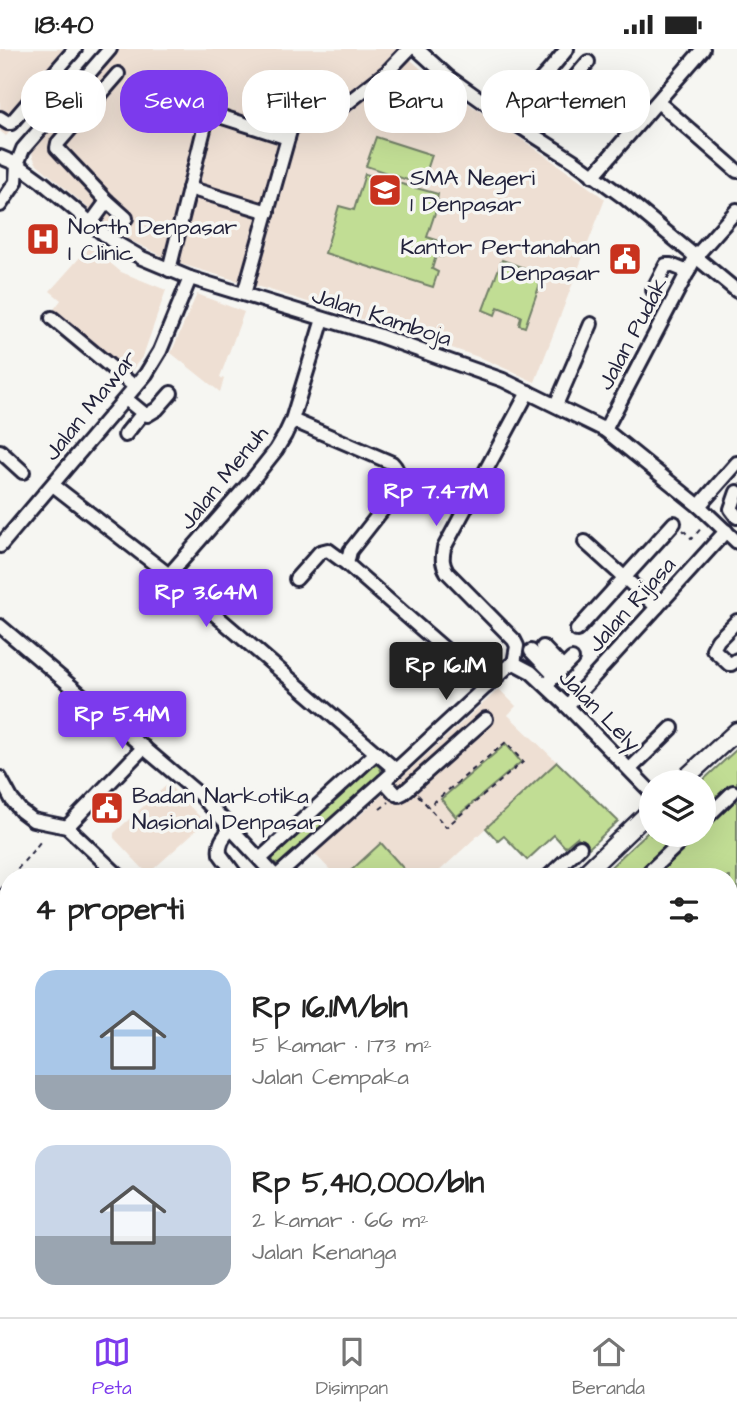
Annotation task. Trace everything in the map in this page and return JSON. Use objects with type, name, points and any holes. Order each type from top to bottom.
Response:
[{"type":"main road","points":[[694,770],[737,730]]},
{"type":"main road","points":[[590,868],[639,821]]},
{"type":"street","points":[[0,118],[11,123],[75,49]]},
{"type":"street","points":[[0,205],[16,182],[17,165],[23,149],[110,49]]},
{"type":"street","points":[[350,101],[387,72],[409,49]]},
{"type":"street","points":[[417,49],[447,76],[481,100]]},
{"type":"street","points":[[550,70],[567,49]]},
{"type":"street","points":[[593,176],[703,49]]},
{"type":"street","points":[[582,70],[589,62]]},
{"type":"street","points":[[118,74],[58,143],[57,148],[126,218]]},
{"type":"street","points":[[658,102],[737,171]]},
{"type":"street","points":[[169,270],[206,121],[210,116],[213,114],[288,138]]},
{"type":"street","points":[[244,294],[289,133]]},
{"type":"street","points":[[530,133],[625,198],[734,283]]},
{"type":"street","name":"Jalan Kamboja","points":[[0,157],[42,182],[122,247],[142,258],[190,278],[438,356],[503,380],[606,430],[699,506],[737,542]]},
{"type":"street","points":[[189,188],[268,212]]},
{"type":"street","points":[[91,223],[107,201]]},
{"type":"street","name":"Jalan Pudak","points":[[606,430],[696,256],[737,210]]},
{"type":"street","points":[[653,290],[666,265],[688,272]]},
{"type":"street","name":"Jalan Mawar","points":[[0,546],[135,387],[160,351],[190,278]]},
{"type":"street","points":[[52,318],[135,387]]},
{"type":"street","name":"Jalan Menuh","points":[[169,575],[253,479],[285,435],[323,319]]},
{"type":"street","points":[[556,405],[591,324]]},
{"type":"street","points":[[286,868],[514,663],[517,646],[514,640],[447,572],[442,558],[444,548],[528,392]]},
{"type":"street","points":[[126,398],[147,415],[171,393]]},
{"type":"street","points":[[125,435],[143,413]]},
{"type":"street","points":[[292,419],[396,467],[400,479],[398,490],[350,551],[347,564]]},
{"type":"street","points":[[0,451],[23,472]]},
{"type":"street","points":[[699,506],[736,467]]},
{"type":"street","points":[[52,485],[169,575],[397,770]]},
{"type":"street","points":[[737,492],[731,507],[737,517]]},
{"type":"street","points":[[577,630],[674,523]]},
{"type":"street","name":"Jalan Rijasa","points":[[567,706],[726,531]]},
{"type":"street","points":[[585,542],[657,607]]},
{"type":"street","points":[[296,579],[320,552],[328,550],[486,687]]},
{"type":"street","points":[[737,621],[713,649],[729,664],[737,660]]},
{"type":"street","points":[[3,634],[201,796],[268,868]]},
{"type":"street","points":[[561,671],[541,648],[561,671]]},
{"type":"street","name":"Jalan Lely","points":[[514,663],[531,672],[561,671],[567,706],[639,779]]},
{"type":"street","points":[[384,781],[399,795],[481,724],[461,711]]},
{"type":"street","points":[[629,769],[672,728]]},
{"type":"street","points":[[67,827],[144,747]]},
{"type":"street","points":[[260,859],[376,753]]},
{"type":"street","points":[[0,778],[20,811],[33,820],[67,827],[110,868]]},
{"type":"street","points":[[716,808],[733,792]]},
{"type":"street","points":[[230,868],[219,850],[222,839],[231,828]]},
{"type":"street","points":[[558,868],[580,847]]},
{"type":"street","points":[[653,868],[675,847]]},
{"type":"path","points":[[674,523],[692,539],[711,517]]},
{"type":"path","points":[[411,787],[428,807],[446,827],[523,762],[506,742],[428,807]]},
{"type":"path","points":[[18,868],[41,841]]},
{"type":"shaded area","points":[[0,49],[82,49],[64,70],[21,70],[21,119],[6,136],[0,131]]},
{"type":"shaded area","points":[[115,49],[399,49],[422,70],[364,70],[364,133],[467,133],[467,103],[481,112],[481,133],[512,133],[605,199],[535,382],[484,359],[437,343],[177,263],[119,235],[36,163],[32,154],[35,142],[43,133],[106,133],[106,70],[97,70]]},
{"type":"shaded area","points":[[90,246],[121,272],[166,290],[143,356],[126,377],[52,312],[61,300],[50,291]]},
{"type":"shaded area","points":[[197,294],[244,312],[220,377],[224,379],[220,392],[171,353]]},
{"type":"shaded area","points":[[499,689],[516,706],[508,715],[557,762],[443,868],[403,868],[381,844],[354,868],[328,868],[312,851],[354,814],[358,817]]},
{"type":"shaded area","points":[[168,784],[205,822],[155,868],[142,868],[114,838],[114,833]]},
{"type":"green space","points":[[376,137],[432,155],[422,185],[366,166]]},
{"type":"green space","points":[[365,174],[438,194],[439,201],[427,237],[446,243],[442,257],[436,256],[432,269],[438,272],[433,287],[325,253],[339,206],[354,210]]},
{"type":"green space","points":[[502,260],[543,275],[525,327],[519,325],[521,316],[498,307],[495,315],[483,310]]},
{"type":"green space","points":[[506,744],[521,762],[456,817],[441,799]]},
{"type":"green space","points":[[737,749],[737,868],[610,868],[639,840],[639,847],[716,847],[714,770]]},
{"type":"green space","points":[[557,762],[618,821],[589,848],[577,837],[565,847],[554,835],[527,860],[504,836],[498,841],[486,828]]},
{"type":"green space","points":[[373,764],[379,766],[382,773],[279,865],[273,862],[272,855]]},
{"type":"green space","points":[[381,843],[403,868],[354,868]]},
{"type":"place","name":"SMA Negeri 1 Denpasar","points":[[385,190]]},
{"type":"place","name":"North Denpasar I Clinic","points":[[43,239]]},
{"type":"place","name":"Kantor Pertanahan Denpasar","points":[[625,259]]},
{"type":"place","name":"Badan Narkotika Nasional Denpasar","points":[[107,808]]}]
